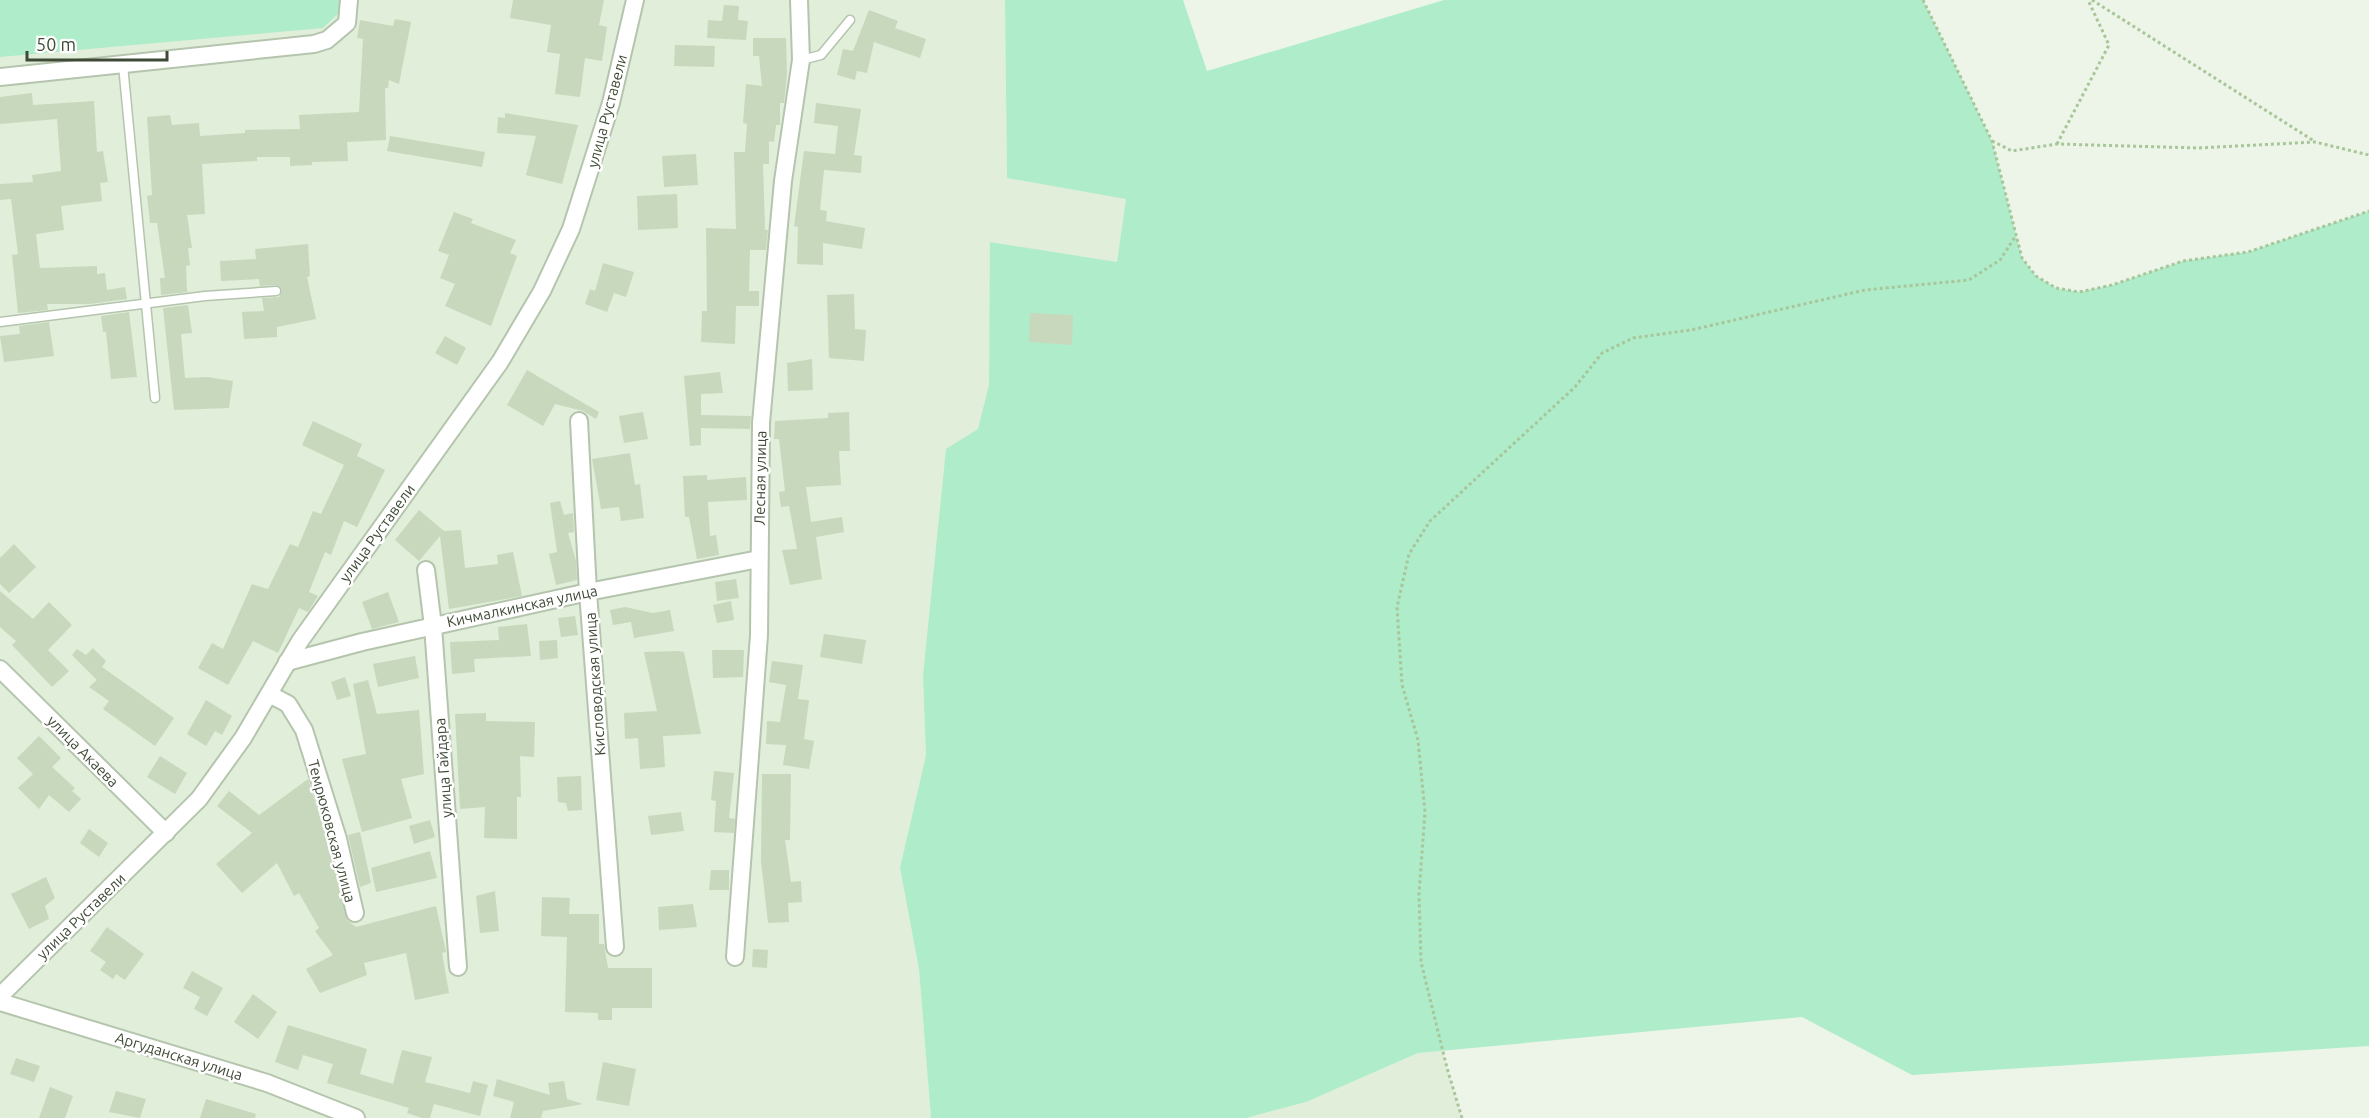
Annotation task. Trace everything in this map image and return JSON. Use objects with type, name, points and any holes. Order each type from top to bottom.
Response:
[{"type":"street","points":[[0,76],[314,44],[327,40],[347,23],[349,0]]},
{"type":"street","name":"улица Руставели","points":[[0,996],[199,799],[243,738],[300,641],[500,362],[542,291],[571,229],[597,152],[635,0]]},
{"type":"street","name":"Лесная улица","points":[[735,957],[759,634],[761,423],[783,181],[801,60],[799,0]]},
{"type":"street","name":"Кисловодская улица","points":[[579,421],[588,592],[615,947]]},
{"type":"street","name":"Кичмалкинская улица","points":[[287,662],[433,626],[588,592],[759,559]]},
{"type":"street","name":"улица Гайдара","points":[[426,570],[433,626],[458,967]]},
{"type":"street","name":"улица Акаева","points":[[0,669],[166,833]]},
{"type":"street","name":"Темрюковская улица","points":[[269,694],[288,704],[304,730],[338,839],[355,913]]},
{"type":"street","name":"Аргуданская улица","points":[[0,1002],[267,1083],[356,1118]]},
{"type":"lane","points":[[801,60],[820,55],[850,20]]},
{"type":"lane","points":[[123,65],[155,398]]},
{"type":"lane","points":[[0,322],[205,296],[276,291]]},
{"type":"path","points":[[1923,0],[1992,141],[2012,209],[2015,237],[2022,258],[2036,276],[2056,288],[2079,292],[2112,285],[2183,261],[2248,252],[2369,211]]},
{"type":"path","points":[[2057,144],[2109,45],[2090,0]]},
{"type":"path","points":[[2090,0],[2315,142]]},
{"type":"path","points":[[1992,141],[2012,151],[2057,144],[2198,148],[2315,142],[2369,155]]},
{"type":"path","points":[[1462,1118],[1421,962],[1419,894],[1425,812],[1419,740],[1402,685],[1397,607],[1409,554],[1430,521],[1575,387],[1602,353],[1633,338],[1691,330],[1865,290],[1969,280],[2000,260],[2015,237]]},
{"type":"shaded area","points":[[339,0],[1005,0],[1007,178],[1126,198],[1117,262],[991,242],[989,385],[923,676],[926,755],[900,868],[919,969],[931,1118],[0,1118],[0,57],[341,12]]},
{"type":"shaded area","points":[[1442,1050],[1462,1118],[1246,1118],[1306,1102],[1418,1053]]},
{"type":"green space","points":[[0,0],[339,0],[341,11],[323,28],[0,57]]},
{"type":"green space","points":[[1005,0],[1183,0],[1207,71],[1444,0],[1923,0],[1992,141],[2022,258],[2036,276],[2056,288],[2079,292],[2112,285],[2183,261],[2248,252],[2369,211],[2369,1046],[1912,1075],[1802,1017],[1418,1053],[1306,1102],[1246,1118],[931,1118],[919,969],[900,868],[926,755],[923,676],[946,449],[978,429],[989,385],[990,242],[1117,262],[1126,199],[1007,178]]},
{"type":"building","points":[[513,0],[604,0],[599,25],[607,27],[602,61],[585,58],[580,97],[555,94],[560,54],[547,52],[551,25],[510,18]]},
{"type":"building","points":[[724,5],[739,6],[738,20],[748,21],[746,40],[707,38],[708,20],[722,21]]},
{"type":"building","points":[[869,10],[898,21],[895,28],[926,39],[920,58],[874,42],[867,73],[857,71],[855,80],[837,75],[843,49],[853,51]]},
{"type":"building","points":[[395,19],[411,22],[399,84],[389,80],[388,88],[385,88],[386,140],[347,142],[348,161],[312,162],[312,165],[290,166],[290,157],[257,157],[257,161],[202,164],[205,214],[187,215],[192,248],[188,248],[190,265],[186,266],[187,292],[161,295],[160,278],[165,278],[157,223],[150,223],[147,196],[152,195],[147,117],[170,115],[172,125],[199,123],[200,136],[245,133],[245,130],[300,129],[299,115],[359,112],[363,39],[357,38],[360,20],[393,26]]},
{"type":"building","points":[[753,38],[786,38],[787,74],[784,103],[780,103],[780,125],[776,125],[774,142],[769,141],[769,164],[763,164],[765,230],[768,230],[766,250],[750,250],[749,291],[759,291],[759,306],[736,306],[735,344],[701,342],[702,311],[707,311],[706,228],[736,229],[734,152],[745,152],[747,124],[743,123],[746,84],[762,86],[759,56],[753,56]]},
{"type":"building","points":[[675,45],[715,46],[714,67],[674,66]]},
{"type":"building","points":[[32,93],[33,105],[94,101],[97,152],[103,151],[108,182],[100,183],[102,201],[61,206],[64,230],[36,234],[40,268],[97,266],[97,274],[105,273],[107,290],[125,287],[127,299],[90,304],[47,304],[48,310],[18,313],[12,255],[18,254],[11,199],[0,200],[0,184],[33,182],[32,175],[61,171],[57,119],[0,124],[0,97]]},
{"type":"building","points":[[816,103],[861,109],[854,155],[862,156],[861,173],[824,170],[820,210],[827,211],[826,221],[865,228],[862,249],[823,243],[823,265],[797,264],[798,227],[794,226],[804,151],[835,154],[838,126],[814,123]]},
{"type":"building","points":[[505,113],[578,125],[562,184],[526,175],[536,136],[497,133],[498,117],[505,118]]},
{"type":"building","points":[[390,136],[485,152],[482,167],[387,151]]},
{"type":"building","points":[[696,154],[698,185],[664,187],[662,156]]},
{"type":"building","points":[[677,194],[678,228],[638,230],[637,196]]},
{"type":"building","points":[[454,212],[473,219],[471,223],[516,240],[510,253],[517,256],[491,326],[445,306],[455,284],[440,278],[449,255],[438,251]]},
{"type":"building","points":[[308,244],[310,276],[307,277],[316,319],[277,327],[277,337],[244,339],[242,312],[264,311],[262,298],[279,297],[282,290],[276,285],[260,286],[259,279],[221,281],[220,261],[256,259],[255,249]]},
{"type":"building","points":[[603,263],[634,272],[626,297],[614,293],[607,312],[585,304],[590,289],[595,291]]},
{"type":"building","points":[[854,294],[855,329],[866,330],[864,361],[829,358],[827,295]]},
{"type":"building","points":[[188,305],[192,333],[181,334],[185,378],[207,377],[233,381],[229,408],[174,410],[163,308]]},
{"type":"building","points":[[129,312],[137,377],[111,379],[106,332],[103,332],[101,316]]},
{"type":"building","points":[[1030,313],[1073,315],[1072,345],[1029,342]]},
{"type":"building","points":[[49,322],[54,356],[4,362],[0,336],[20,334],[19,326]]},
{"type":"building","points":[[445,336],[466,348],[457,365],[435,353]]},
{"type":"building","points":[[812,359],[813,390],[788,391],[787,363]]},
{"type":"building","points":[[527,370],[599,412],[596,419],[583,411],[555,404],[543,426],[507,405]]},
{"type":"building","points":[[720,372],[723,393],[701,394],[701,415],[751,416],[750,429],[701,428],[701,445],[690,446],[684,376]]},
{"type":"building","points":[[643,412],[648,439],[624,443],[619,416]]},
{"type":"building","points":[[849,412],[850,451],[839,451],[841,485],[806,487],[811,522],[842,517],[844,532],[816,537],[822,579],[790,585],[782,550],[797,549],[789,506],[781,507],[779,492],[785,491],[779,439],[774,439],[775,421],[828,418],[828,413]]},
{"type":"building","points":[[313,421],[362,444],[357,456],[385,470],[357,527],[344,521],[331,555],[325,552],[309,592],[318,596],[308,612],[299,608],[278,653],[253,641],[228,685],[198,668],[212,643],[223,649],[252,584],[268,589],[290,544],[298,547],[313,511],[321,514],[344,465],[302,445]]},
{"type":"building","points":[[630,453],[635,485],[640,484],[644,518],[621,521],[619,507],[601,509],[592,459]]},
{"type":"building","points":[[707,475],[707,480],[746,477],[747,500],[708,502],[710,536],[716,535],[719,555],[697,559],[689,517],[685,517],[683,476]]},
{"type":"building","points":[[560,501],[564,515],[573,513],[574,532],[568,533],[576,561],[577,580],[556,585],[549,554],[557,552],[550,503]]},
{"type":"building","points":[[419,510],[444,531],[461,530],[465,568],[498,564],[497,555],[513,552],[522,596],[449,609],[440,536],[419,561],[395,540]]},
{"type":"building","points":[[14,544],[36,567],[9,593],[0,584],[0,558]]},
{"type":"building","points":[[736,579],[739,598],[717,601],[715,582]]},
{"type":"building","points":[[0,591],[33,619],[49,602],[72,625],[48,650],[69,671],[52,687],[12,645],[16,641],[0,627]]},
{"type":"building","points":[[388,592],[399,622],[372,629],[362,602]]},
{"type":"building","points":[[731,601],[734,620],[717,623],[713,605]]},
{"type":"building","points":[[625,607],[653,613],[670,610],[674,631],[634,638],[631,622],[613,625],[610,610]]},
{"type":"building","points":[[575,616],[578,635],[561,637],[558,618]]},
{"type":"building","points":[[527,624],[531,656],[474,659],[475,672],[452,674],[450,642],[499,640],[498,627]]},
{"type":"building","points":[[824,634],[866,640],[862,664],[820,657]]},
{"type":"building","points":[[557,640],[558,658],[540,660],[539,641]]},
{"type":"building","points":[[93,648],[106,661],[102,667],[174,718],[155,746],[103,709],[109,701],[89,687],[97,680],[72,655],[77,649],[86,655]]},
{"type":"building","points":[[712,650],[744,650],[743,677],[713,678]]},
{"type":"building","points":[[644,652],[684,652],[701,734],[663,736],[665,767],[640,769],[638,738],[625,739],[624,713],[657,711]]},
{"type":"building","points":[[415,656],[419,678],[378,687],[373,664]]},
{"type":"building","points":[[772,661],[803,665],[798,699],[809,700],[804,739],[814,741],[809,769],[783,765],[786,745],[766,744],[767,721],[780,722],[786,685],[769,682]]},
{"type":"building","points":[[345,677],[351,696],[337,700],[331,682]]},
{"type":"building","points":[[368,680],[377,714],[419,710],[424,774],[401,779],[412,818],[362,832],[342,759],[366,754],[353,684]]},
{"type":"building","points":[[206,700],[232,716],[222,735],[215,731],[206,746],[187,734]]},
{"type":"building","points":[[486,713],[486,721],[535,722],[534,757],[520,756],[521,797],[517,797],[517,839],[484,838],[485,807],[460,809],[455,714]]},
{"type":"building","points":[[39,736],[61,758],[52,767],[75,788],[72,791],[81,799],[69,812],[49,795],[39,809],[18,788],[33,774],[17,758]]},
{"type":"building","points":[[160,756],[187,773],[175,794],[147,777]]},
{"type":"building","points":[[714,771],[734,773],[729,818],[735,819],[734,833],[714,832],[716,801],[711,800]]},
{"type":"building","points":[[762,774],[791,774],[790,840],[785,840],[791,882],[801,881],[802,902],[788,903],[789,922],[768,923],[761,861]]},
{"type":"building","points":[[581,776],[582,810],[568,811],[566,803],[558,802],[557,777]]},
{"type":"building","points":[[308,779],[328,842],[347,920],[356,927],[436,906],[446,952],[442,953],[449,993],[415,1000],[406,953],[364,963],[367,975],[320,993],[306,969],[333,955],[315,931],[319,928],[299,893],[294,896],[277,863],[242,893],[216,864],[252,833],[217,806],[229,791],[259,815]]},
{"type":"building","points":[[681,812],[684,831],[651,835],[648,816]]},
{"type":"building","points":[[430,820],[435,837],[414,844],[409,826]]},
{"type":"building","points":[[89,829],[108,843],[99,857],[80,843]]},
{"type":"building","points":[[360,832],[371,883],[360,887],[348,835]]},
{"type":"building","points":[[430,851],[437,878],[376,892],[371,868]]},
{"type":"building","points":[[711,870],[729,870],[729,890],[709,890]]},
{"type":"building","points":[[46,877],[55,898],[45,906],[49,919],[29,929],[11,894]]},
{"type":"building","points":[[495,891],[499,931],[480,933],[476,896]]},
{"type":"building","points":[[542,897],[570,898],[569,914],[599,914],[599,944],[604,944],[608,968],[652,968],[652,1008],[612,1008],[612,1020],[598,1020],[598,1013],[565,1012],[567,937],[541,936]]},
{"type":"building","points":[[693,904],[697,927],[659,930],[658,907]]},
{"type":"building","points":[[107,927],[144,954],[125,980],[116,974],[113,979],[100,970],[106,962],[90,951]]},
{"type":"building","points":[[753,949],[768,950],[767,968],[752,967]]},
{"type":"building","points":[[192,971],[223,988],[207,1016],[194,1009],[200,997],[183,988]]},
{"type":"building","points":[[253,994],[277,1012],[258,1039],[234,1022]]},
{"type":"building","points":[[288,1025],[367,1049],[360,1074],[393,1084],[402,1050],[432,1057],[425,1082],[470,1093],[473,1081],[488,1085],[480,1116],[434,1104],[430,1118],[422,1118],[407,1113],[409,1108],[327,1083],[333,1064],[303,1055],[298,1070],[275,1062]]},
{"type":"building","points":[[16,1058],[40,1066],[34,1082],[10,1074]]},
{"type":"building","points":[[603,1062],[636,1069],[629,1106],[596,1100]]},
{"type":"building","points":[[497,1079],[550,1095],[548,1083],[564,1081],[567,1099],[583,1104],[543,1111],[541,1118],[510,1118],[514,1102],[493,1096]]},
{"type":"building","points":[[50,1087],[73,1096],[65,1118],[39,1118]]},
{"type":"building","points":[[116,1091],[146,1099],[140,1118],[109,1112]]},
{"type":"building","points":[[206,1099],[256,1114],[255,1118],[200,1118]]}]
